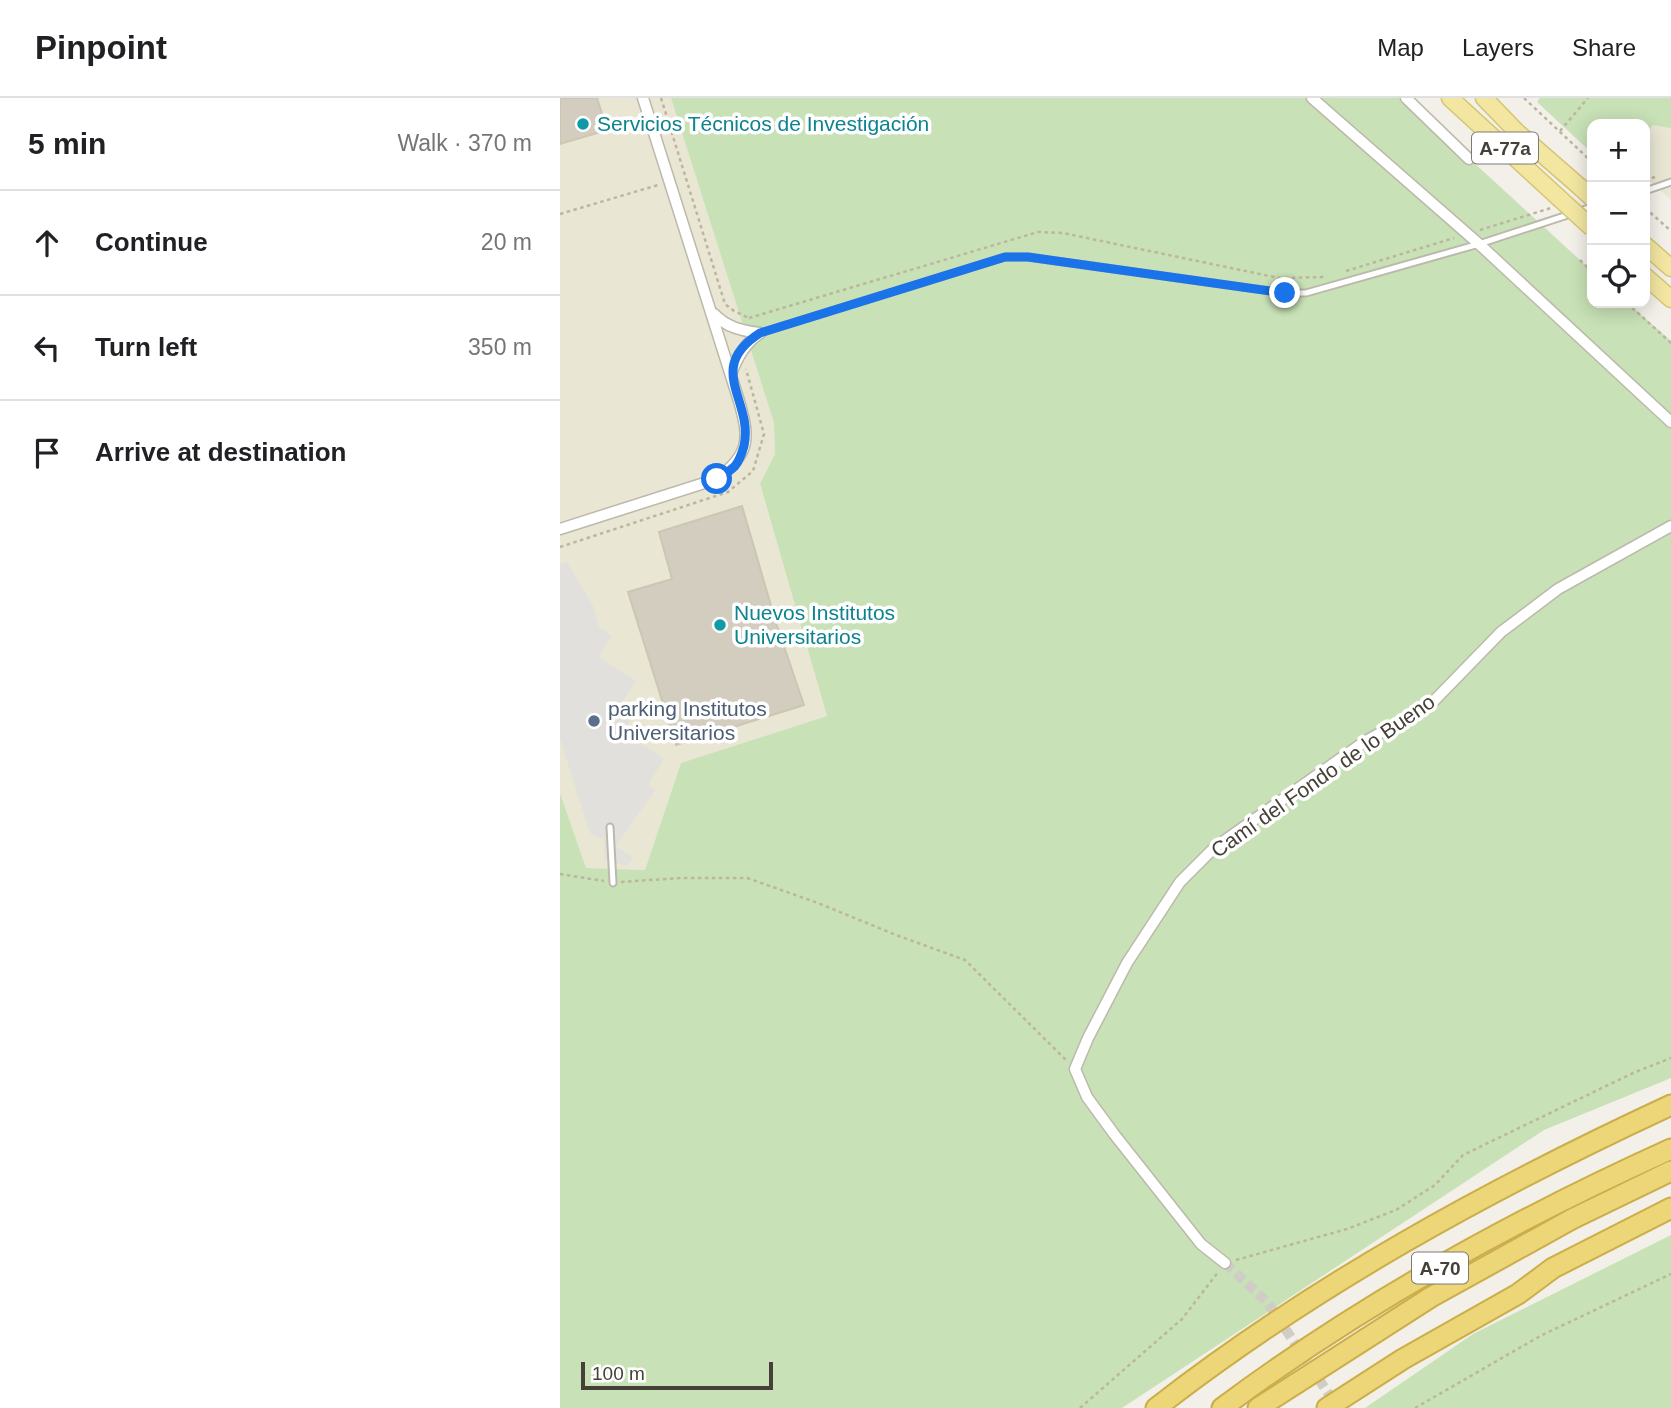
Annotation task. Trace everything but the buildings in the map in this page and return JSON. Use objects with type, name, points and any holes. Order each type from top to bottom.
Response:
[{"type":"highway","points":[[1156,1408],[1304,1303],[1400,1246],[1528,1174],[1671,1105]]},
{"type":"highway","name":"A-70","points":[[1222,1408],[1328,1335],[1406,1287],[1535,1216],[1671,1149]]},
{"type":"highway","name":"A-70","points":[[1258,1408],[1443,1290],[1572,1219],[1671,1171]]},
{"type":"highway","points":[[1327,1408],[1403,1359],[1518,1294],[1553,1268],[1671,1208]]},
{"type":"main road","name":"A-77a","points":[[1451,98],[1559,202],[1587,224]]},
{"type":"main road","name":"A-77a","points":[[1483,98],[1518,133],[1587,193]]},
{"type":"main road","points":[[1650,249],[1671,268]]},
{"type":"main road","points":[[1650,280],[1671,299]]},
{"type":"street","points":[[560,529],[717,479],[736,464],[743,451],[746,423],[643,98]]},
{"type":"street","points":[[1312,98],[1467,233],[1671,422]]},
{"type":"street","points":[[1406,98],[1469,159]]},
{"type":"street","points":[[710,310],[720,321],[757,333]]},
{"type":"street","points":[[731,374],[744,347],[757,333]]},
{"type":"street","name":"Camí del Fondo de lo Bueno","points":[[1076,1069],[1088,1038],[1126,963],[1180,882],[1214,848],[1364,742],[1429,706],[1501,632],[1558,589],[1671,526]]},
{"type":"street","points":[[1076,1069],[1087,1097],[1114,1134],[1201,1244],[1225,1263]]},
{"type":"lane","points":[[1650,189],[1671,182]]},
{"type":"lane","points":[[757,333],[1005,257],[1028,257],[1285,293],[1306,293],[1479,244],[1587,209]]},
{"type":"lane","points":[[610,827],[613,883]]},
{"type":"path","points":[[661,98],[725,304],[749,318],[757,333]]},
{"type":"path","points":[[1524,98],[1587,157]]},
{"type":"path","points":[[1560,131],[1588,98]]},
{"type":"path","points":[[560,214],[659,186]]},
{"type":"path","points":[[1341,273],[1559,202]]},
{"type":"path","points":[[1650,212],[1671,231]]},
{"type":"path","points":[[749,318],[1038,232],[1063,233],[1279,278],[1328,277]]},
{"type":"path","points":[[1580,260],[1587,267]]},
{"type":"path","points":[[1632,308],[1671,343]]},
{"type":"path","points":[[560,547],[728,492],[753,471],[764,434],[746,375],[749,362]]},
{"type":"path","points":[[560,874],[613,883],[680,878],[747,878],[818,903],[965,960],[1076,1069]]},
{"type":"path","points":[[1080,1408],[1182,1319],[1225,1263],[1347,1229],[1396,1210],[1435,1185],[1463,1155],[1633,1073],[1671,1058]]},
{"type":"path","points":[[1415,1408],[1542,1335],[1671,1274]]},
{"type":"shaded area","points":[[560,98],[671,98],[774,423],[775,454],[760,485],[827,716],[681,763],[645,870],[586,868],[560,793]]},
{"type":"shaded area","points":[[1560,98],[1671,98],[1671,200],[1650,181],[1650,119],[1587,120]]},
{"type":"shaded area","name":"parking Institutos Universitarios","points":[[567,562],[593,606],[599,627],[612,636],[598,657],[636,681],[622,702],[635,711],[623,732],[664,759],[648,784],[655,790],[616,846],[633,858],[627,866],[604,859],[604,840],[590,833],[560,739],[560,564]]},
{"type":"green space","points":[[671,98],[1403,98],[1587,266],[1587,308],[1634,308],[1671,341],[1671,1078],[1544,1130],[1122,1408],[560,1408],[560,793],[586,868],[645,870],[681,763],[827,716],[760,484],[775,454],[774,423]]},
{"type":"green space","points":[[1540,98],[1671,98],[1671,128],[1653,125],[1650,128],[1650,119],[1587,119],[1587,148],[1537,102]]},
{"type":"green space","points":[[1671,1235],[1671,1408],[1365,1408],[1473,1334]]},
{"type":"tunnel","points":[[1225,1263],[1268,1303],[1336,1405]]},
{"type":"place","name":"Servicios Técnicos de Investigación","points":[[583,124]]},
{"type":"place","name":"Nuevos Institutos Universitarios","points":[[720,625]]},
{"type":"place","name":"parking Institutos Universitarios","points":[[594,721]]},
{"type":"route","points":[[717,479],[736,464],[743,451],[746,423],[731,374],[744,347],[760,333],[1005,257],[1028,257],[1285,293]]}]
